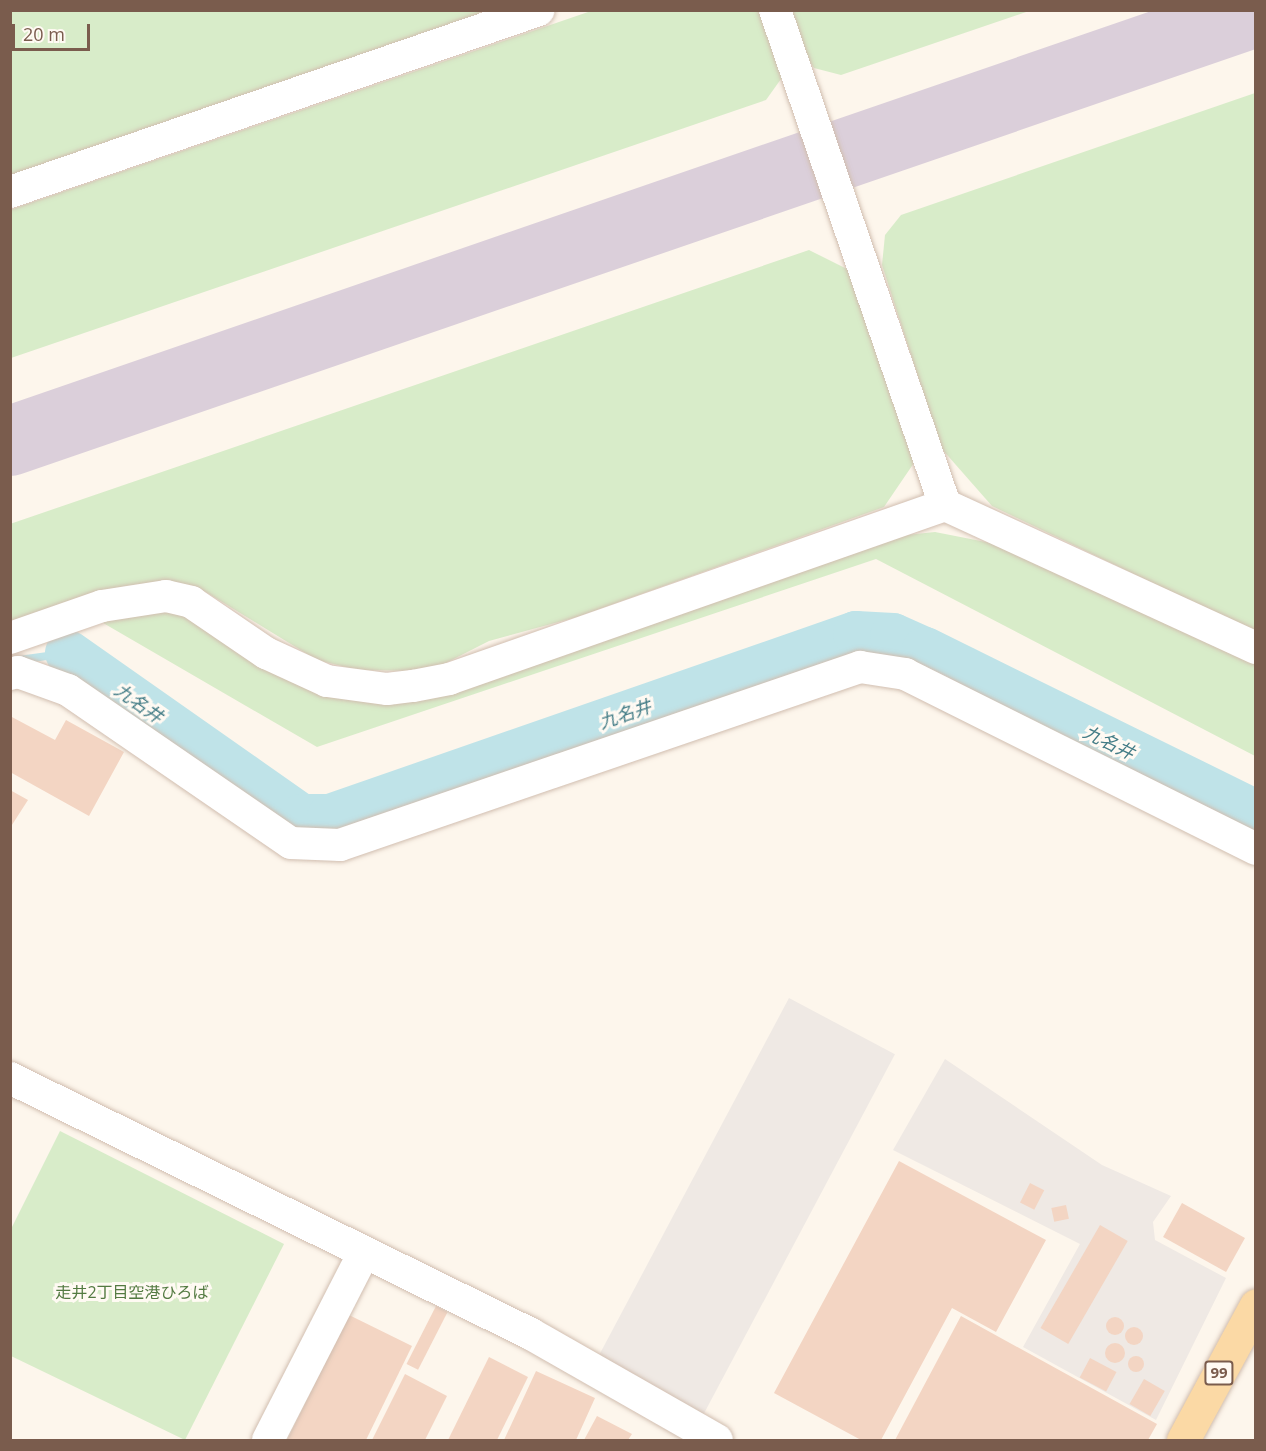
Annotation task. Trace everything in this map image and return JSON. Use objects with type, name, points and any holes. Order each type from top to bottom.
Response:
[{"type":"main road","name":"99","points":[[1183,1440],[1256,1305]]},
{"type":"street","points":[[10,192],[499,17],[538,10]]},
{"type":"street","points":[[775,10],[945,505]]},
{"type":"street","points":[[10,638],[102,606],[166,596],[191,602],[266,653],[327,681],[413,686],[449,679],[945,505],[1256,648]]},
{"type":"street","points":[[10,674],[18,672],[68,690],[291,843],[340,845],[860,667],[905,674],[1256,849]]},
{"type":"street","points":[[10,1077],[531,1334],[717,1440]]},
{"type":"street","points":[[268,1440],[364,1252]]},
{"type":"shaded area","points":[[789,998],[895,1054],[703,1415],[597,1358]]},
{"type":"shaded area","points":[[945,1059],[1102,1165],[1171,1196],[1153,1222],[1155,1240],[1226,1278],[1156,1420],[1023,1347],[1080,1244],[893,1150]]},
{"type":"green space","points":[[10,11],[480,11],[475,24],[11,181]]},
{"type":"green space","points":[[591,11],[765,11],[786,72],[766,100],[11,358],[10,210]]},
{"type":"green space","points":[[790,11],[1029,11],[841,75],[814,68],[801,48]]},
{"type":"green space","points":[[1255,93],[1255,632],[992,506],[941,448],[882,265],[885,235],[901,215]]},
{"type":"green space","points":[[809,250],[855,273],[918,457],[884,507],[577,617],[489,641],[430,671],[358,670],[317,660],[201,589],[168,581],[125,586],[11,626],[10,524]]},
{"type":"green space","points":[[935,532],[1001,545],[1255,658],[1255,756],[876,559],[317,747],[98,620],[173,610],[359,698],[906,535]]},
{"type":"green space","name":"走井2丁目空港ひろば","points":[[60,1131],[284,1244],[185,1440],[11,1356],[11,1229]]},
{"type":"building","points":[[10,716],[55,740],[66,720],[124,752],[89,816],[10,772]]},
{"type":"building","points":[[10,790],[28,800],[10,828]]},
{"type":"building","points":[[899,1161],[1046,1240],[996,1332],[952,1308],[881,1440],[861,1440],[774,1393]]},
{"type":"building","points":[[1030,1183],[1044,1190],[1034,1210],[1020,1203]]},
{"type":"building","points":[[1182,1203],[1245,1238],[1226,1272],[1163,1237]]},
{"type":"building","points":[[1066,1205],[1069,1219],[1054,1222],[1051,1208]]},
{"type":"building","points":[[1100,1225],[1128,1241],[1068,1344],[1040,1328]]},
{"type":"building","points":[[436,1306],[448,1312],[418,1370],[406,1364]]},
{"type":"building","points":[[349,1315],[412,1346],[366,1440],[287,1440]]},
{"type":"building","points":[[961,1316],[1157,1424],[1148,1440],[895,1440]]},
{"type":"building","points":[[1111,1317],[1119,1317],[1124,1322],[1122,1333],[1111,1335],[1106,1330],[1106,1322]]},
{"type":"building","points":[[1134,1327],[1140,1330],[1143,1336],[1140,1342],[1134,1345],[1128,1342],[1125,1336],[1128,1330]]},
{"type":"building","points":[[1115,1343],[1122,1346],[1125,1353],[1122,1360],[1115,1363],[1108,1360],[1105,1353],[1108,1346]]},
{"type":"building","points":[[1133,1356],[1139,1356],[1144,1364],[1142,1370],[1133,1372],[1128,1367],[1128,1361]]},
{"type":"building","points":[[489,1357],[528,1377],[497,1440],[448,1440]]},
{"type":"building","points":[[1090,1358],[1116,1372],[1106,1392],[1080,1377]]},
{"type":"building","points":[[536,1371],[595,1398],[576,1440],[504,1440]]},
{"type":"building","points":[[405,1374],[447,1396],[425,1440],[372,1440]]},
{"type":"building","points":[[1144,1379],[1165,1391],[1150,1416],[1130,1404]]},
{"type":"building","points":[[597,1416],[632,1434],[628,1440],[584,1440]]},
{"type":"waterway","name":"九名井","points":[[68,653],[301,817],[330,817],[856,634],[893,636],[925,650],[1256,813]]},
{"type":"waterway","name":"九名井","points":[[19,660],[68,653]]},
{"type":"taxiway","points":[[10,441],[1256,12]]}]
